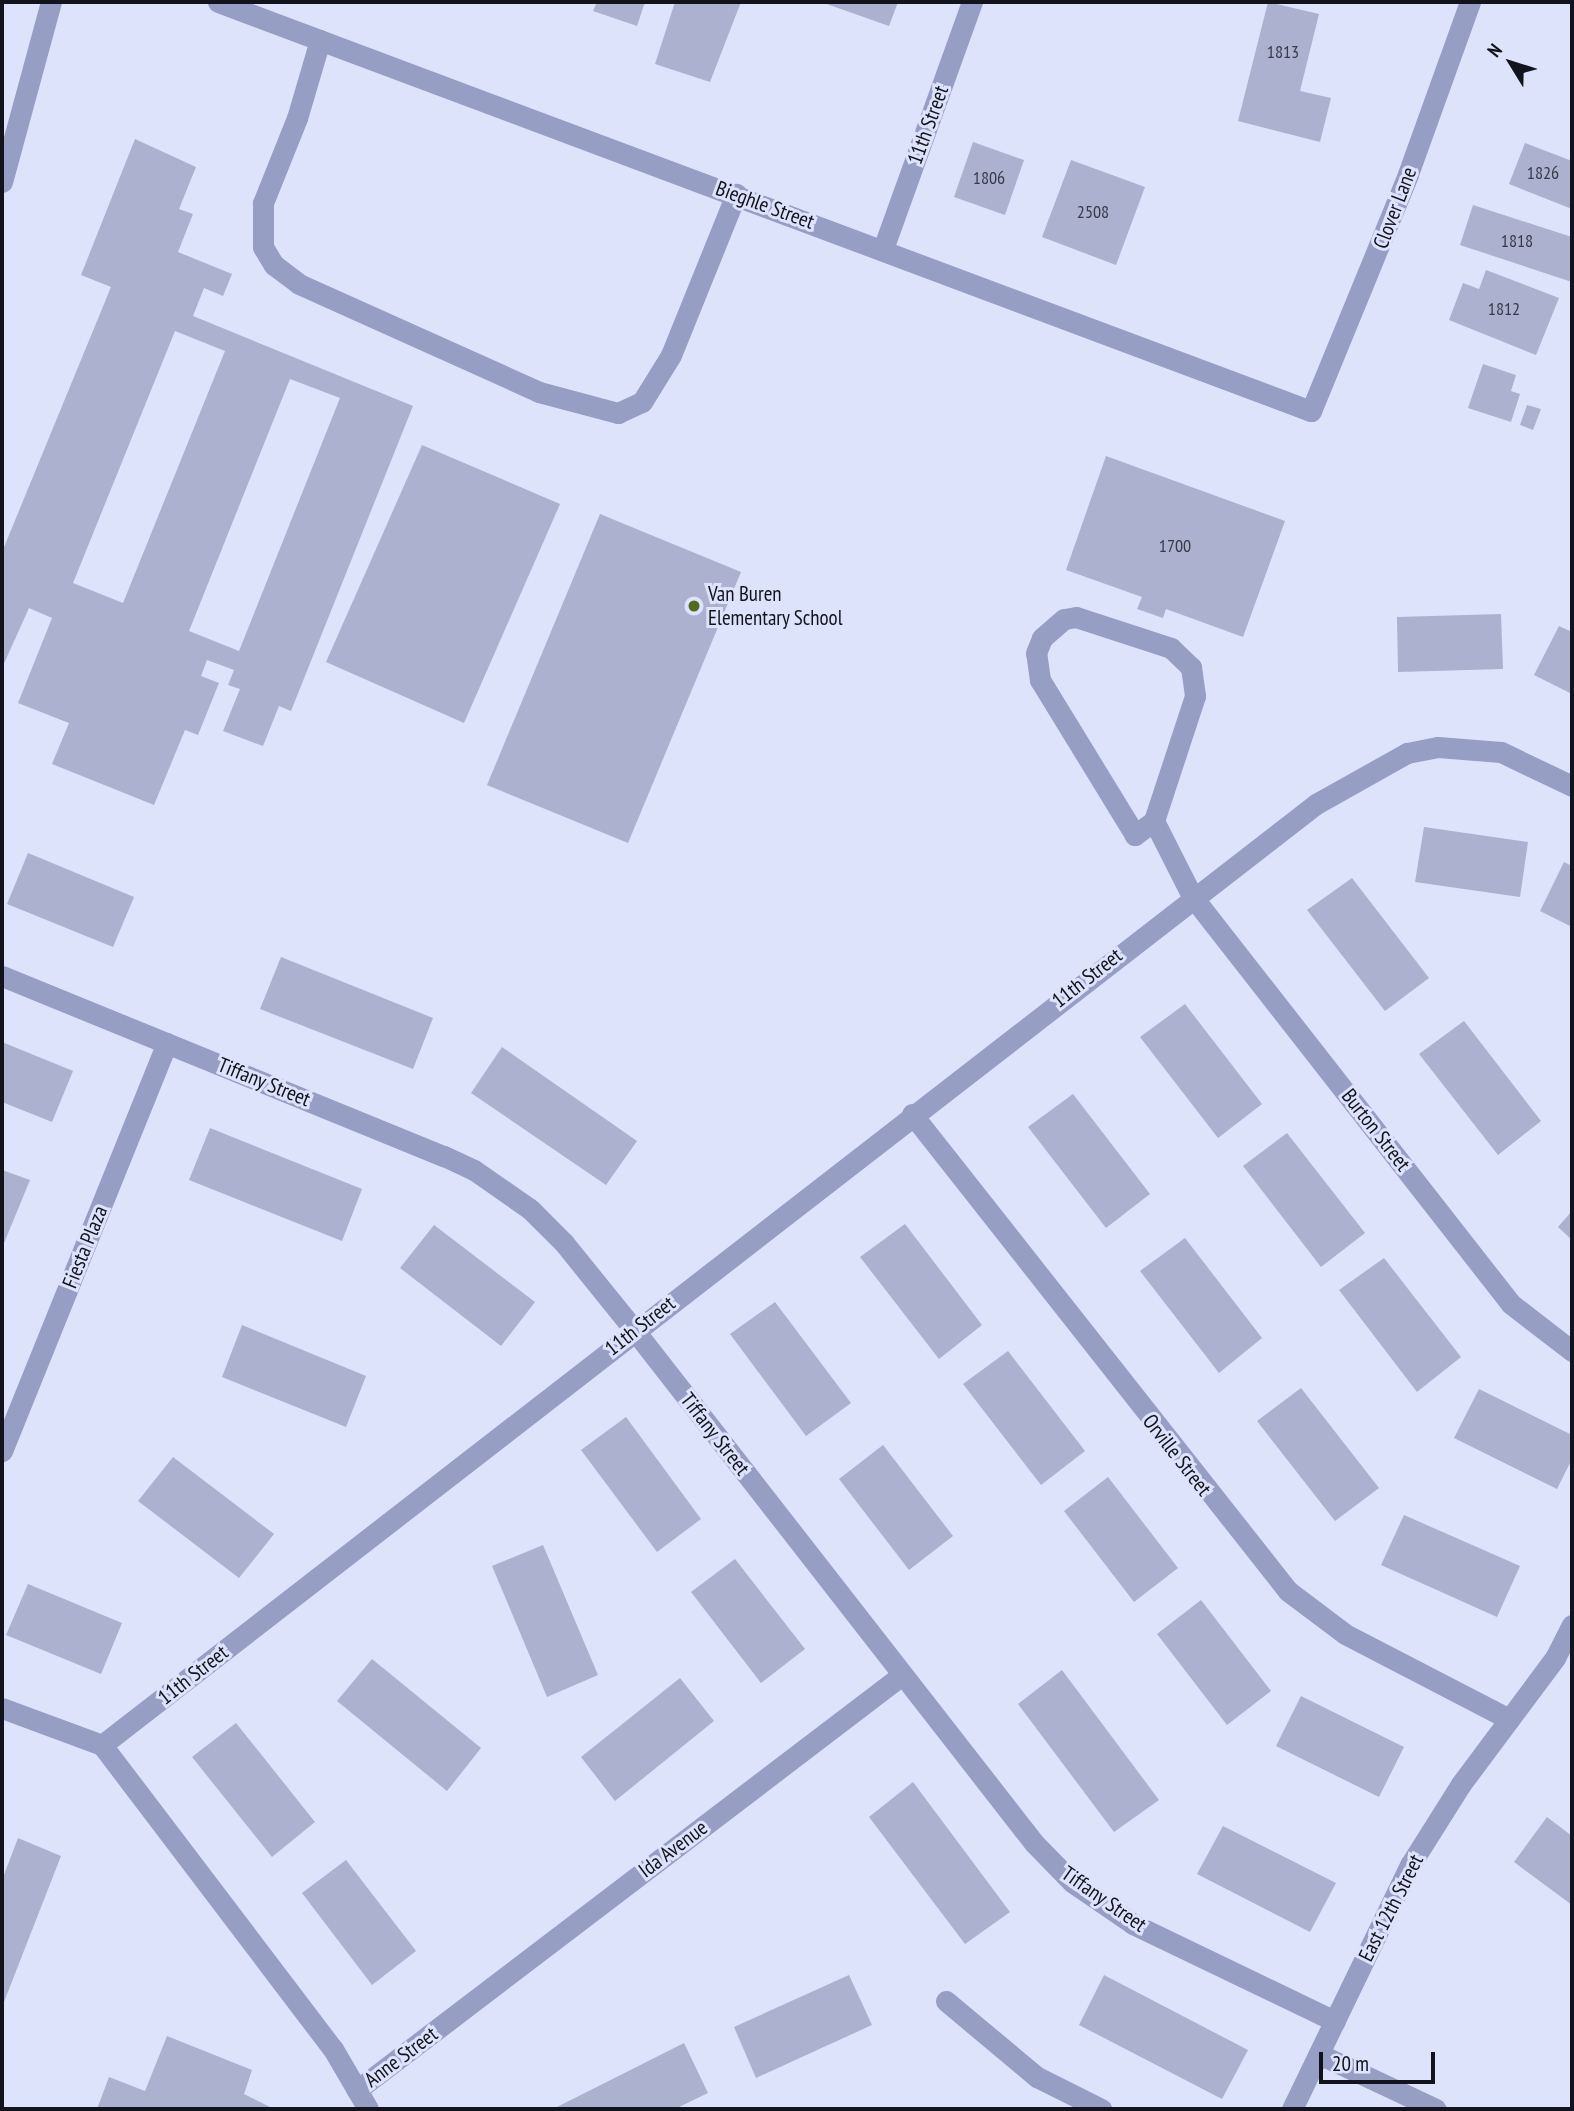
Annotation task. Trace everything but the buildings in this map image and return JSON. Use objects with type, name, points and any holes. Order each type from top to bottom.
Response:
[{"type":"street","points":[[2,182],[51,2]]},
{"type":"street","name":"Bieghle Street","points":[[218,2],[1311,411]]},
{"type":"street","name":"11th Street","points":[[883,249],[972,2]]},
{"type":"street","name":"Clover Lane","points":[[1311,411],[1408,174],[1470,2]]},
{"type":"street","points":[[320,40],[297,118],[263,203],[263,247],[274,265],[299,284],[539,392],[618,413],[642,402],[671,355],[736,194]]},
{"type":"street","points":[[1076,617],[1171,648],[1191,667],[1195,696],[1154,821],[1135,835],[1040,680],[1036,653],[1042,638],[1064,619],[1076,617]]},
{"type":"street","name":"11th Street","points":[[102,1745],[1192,896],[1316,804],[1407,752],[1469,747],[1501,752],[1572,786]]},
{"type":"street","name":"Burton Street","points":[[1154,821],[1192,896],[1511,1304],[1572,1351]]},
{"type":"street","name":"Tiffany Street","points":[[2,976],[474,1170],[530,1209],[564,1243],[635,1331],[1012,1818],[1072,1882],[1133,1924],[1335,2021]]},
{"type":"street","name":"Fiesta Plaza","points":[[2,1451],[167,1043]]},
{"type":"street","name":"Orville Street","points":[[912,1114],[1288,1591],[1345,1634],[1509,1719]]},
{"type":"street","name":"East 12th Street","points":[[1292,2109],[1410,1865],[1509,1719],[1555,1658],[1572,1625]]},
{"type":"street","name":"Ida Avenue","points":[[444,2024],[902,1675]]},
{"type":"street","points":[[2,1708],[102,1745],[333,2049],[368,2109]]},
{"type":"street","points":[[946,2001],[1037,2077],[1101,2109]]},
{"type":"street","name":"Anne Street","points":[[357,2090],[444,2024]]},
{"type":"street","points":[[1319,2054],[1436,2109]]},
{"type":"place","name":"Van Buren Elementary School","points":[[694,606]]}]
